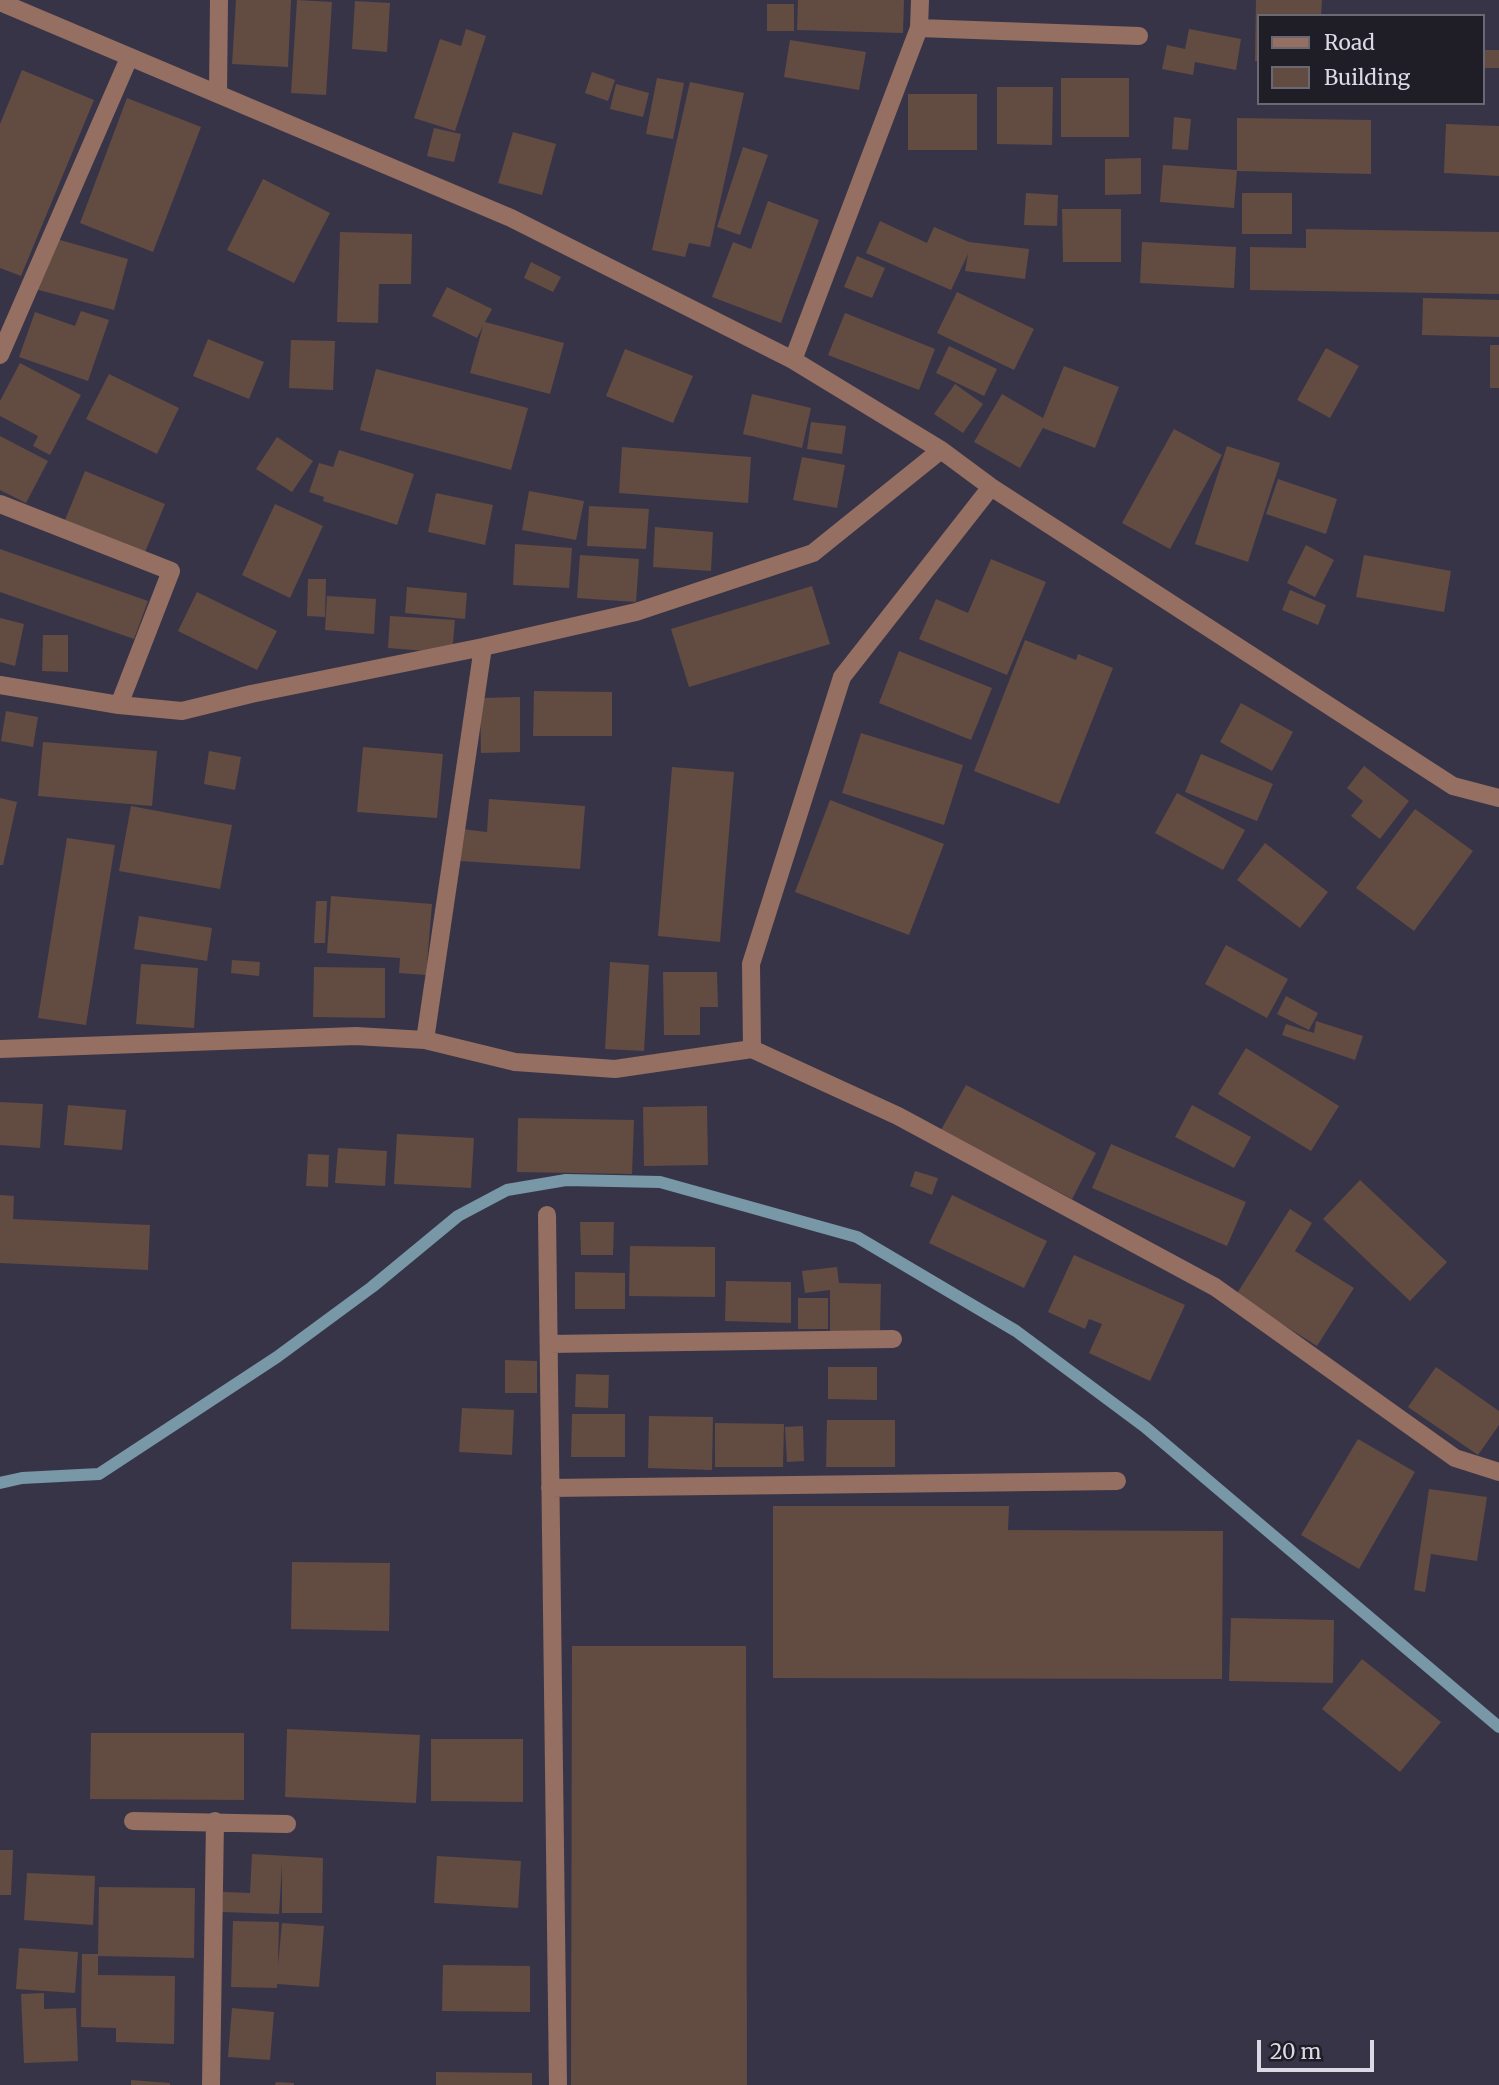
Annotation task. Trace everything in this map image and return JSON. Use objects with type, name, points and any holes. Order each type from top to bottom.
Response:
[{"type":"street","points":[[218,94],[219,0]]},
{"type":"street","points":[[793,360],[919,28],[920,0]]},
{"type":"street","points":[[0,2],[510,218],[793,360],[941,450],[991,487],[1453,786],[1499,799]]},
{"type":"street","points":[[919,28],[1139,36]]},
{"type":"street","points":[[0,355],[129,58]]},
{"type":"street","points":[[0,685],[119,705],[182,711],[636,612],[813,553],[941,450]]},
{"type":"street","points":[[751,1049],[751,964],[842,677],[991,487]]},
{"type":"street","points":[[0,505],[171,571],[119,705]]},
{"type":"street","points":[[425,1041],[484,647]]},
{"type":"street","points":[[0,1049],[356,1036],[425,1041],[516,1062],[615,1069],[751,1049],[898,1116],[1215,1287],[1455,1458],[1499,1472]]},
{"type":"street","points":[[547,1215],[558,2085]]},
{"type":"street","points":[[549,1344],[892,1339]]},
{"type":"street","points":[[550,1488],[1117,1481]]},
{"type":"street","points":[[132,1821],[287,1824]]},
{"type":"street","points":[[211,2085],[215,1821]]},
{"type":"building","points":[[236,0],[291,0],[288,67],[232,64]]},
{"type":"building","points":[[297,0],[332,2],[326,95],[291,93]]},
{"type":"building","points":[[798,0],[904,0],[903,33],[797,30]]},
{"type":"building","points":[[1256,0],[1322,0],[1321,14],[1258,14],[1258,61],[1255,61]]},
{"type":"building","points":[[355,1],[390,3],[387,52],[352,49]]},
{"type":"building","points":[[767,4],[794,4],[794,31],[767,31]]},
{"type":"building","points":[[466,29],[486,36],[455,131],[414,118],[440,39],[461,46]]},
{"type":"building","points":[[1189,29],[1241,39],[1236,70],[1195,62],[1193,75],[1162,69],[1167,45],[1185,49]]},
{"type":"building","points":[[790,40],[866,52],[859,90],[784,77]]},
{"type":"building","points":[[1485,50],[1499,50],[1499,68],[1485,68]]},
{"type":"building","points":[[22,70],[94,100],[21,276],[0,268],[0,124]]},
{"type":"building","points":[[592,72],[615,80],[608,101],[585,93]]},
{"type":"building","points":[[657,78],[684,83],[673,139],[646,134]]},
{"type":"building","points":[[1061,78],[1129,78],[1129,137],[1061,137]]},
{"type":"building","points":[[690,82],[744,93],[710,247],[689,243],[685,257],[652,250]]},
{"type":"building","points":[[616,84],[649,93],[643,117],[610,109]]},
{"type":"building","points":[[997,87],[1053,87],[1052,145],[997,144]]},
{"type":"building","points":[[908,94],[977,94],[977,150],[908,150]]},
{"type":"building","points":[[127,98],[201,127],[153,252],[80,223]]},
{"type":"building","points":[[1174,117],[1191,119],[1188,150],[1172,149]]},
{"type":"building","points":[[1237,118],[1371,120],[1371,174],[1237,171],[1234,208],[1160,202],[1163,165],[1237,170]]},
{"type":"building","points":[[1446,124],[1499,126],[1499,176],[1444,173]]},
{"type":"building","points":[[434,128],[461,134],[454,162],[427,156]]},
{"type":"building","points":[[513,132],[556,144],[542,195],[498,183]]},
{"type":"building","points":[[743,147],[768,155],[740,235],[717,227]]},
{"type":"building","points":[[1141,158],[1141,194],[1105,195],[1105,159]]},
{"type":"building","points":[[263,179],[330,213],[294,283],[227,250]]},
{"type":"building","points":[[1026,193],[1058,195],[1057,226],[1024,225]]},
{"type":"building","points":[[1242,193],[1292,193],[1292,234],[1242,234]]},
{"type":"building","points":[[768,201],[819,220],[781,323],[712,297],[733,242],[751,249]]},
{"type":"building","points":[[1062,209],[1121,209],[1121,262],[1063,262]]},
{"type":"building","points":[[880,221],[927,243],[934,227],[969,242],[1029,249],[1025,279],[965,271],[968,254],[951,290],[866,253]]},
{"type":"building","points":[[1306,229],[1499,232],[1499,294],[1250,290],[1250,247],[1306,248]]},
{"type":"building","points":[[340,232],[412,234],[411,284],[379,284],[378,323],[337,322]]},
{"type":"building","points":[[49,237],[128,259],[114,310],[35,289]]},
{"type":"building","points":[[1142,242],[1236,247],[1234,288],[1140,283]]},
{"type":"building","points":[[857,256],[885,268],[872,298],[844,287]]},
{"type":"building","points":[[531,262],[561,277],[553,292],[524,278]]},
{"type":"building","points":[[447,287],[492,309],[485,322],[564,343],[550,394],[470,373],[483,326],[477,338],[432,316]]},
{"type":"building","points":[[957,292],[1034,329],[1014,370],[937,333]]},
{"type":"building","points":[[1423,298],[1499,300],[1499,337],[1422,335]]},
{"type":"building","points":[[81,311],[109,320],[88,381],[19,357],[35,312],[75,326]]},
{"type":"building","points":[[845,313],[935,349],[919,390],[828,355]]},
{"type":"building","points":[[208,339],[264,362],[249,399],[193,376]]},
{"type":"building","points":[[291,340],[335,341],[333,390],[289,388]]},
{"type":"building","points":[[1490,345],[1499,345],[1499,388],[1490,388]]},
{"type":"building","points":[[949,346],[997,369],[984,396],[936,373]]},
{"type":"building","points":[[1326,348],[1359,366],[1330,418],[1297,400]]},
{"type":"building","points":[[625,349],[693,376],[673,423],[606,396]]},
{"type":"building","points":[[20,363],[81,395],[50,455],[33,446],[38,436],[0,416],[0,401]]},
{"type":"building","points":[[1064,366],[1119,387],[1095,448],[1043,428],[1020,468],[974,442],[1002,394],[1043,418]]},
{"type":"building","points":[[376,369],[528,408],[511,470],[360,430]]},
{"type":"building","points":[[109,374],[179,408],[157,454],[86,419]]},
{"type":"building","points":[[955,384],[983,404],[963,433],[934,414]]},
{"type":"building","points":[[752,394],[811,408],[802,448],[743,434]]},
{"type":"building","points":[[811,422],[846,426],[842,454],[807,449]]},
{"type":"building","points":[[1174,429],[1222,455],[1170,549],[1122,523]]},
{"type":"building","points":[[0,436],[48,461],[26,503],[0,490]]},
{"type":"building","points":[[277,437],[313,461],[292,492],[256,469]]},
{"type":"building","points":[[1227,446],[1280,463],[1248,562],[1195,544]]},
{"type":"building","points":[[622,447],[751,457],[748,503],[619,493]]},
{"type":"building","points":[[339,450],[414,474],[397,525],[323,501],[324,497],[309,492],[319,463],[333,467]]},
{"type":"building","points":[[802,457],[845,465],[837,508],[793,500]]},
{"type":"building","points":[[85,471],[165,504],[145,552],[65,520]]},
{"type":"building","points":[[1278,479],[1337,499],[1326,534],[1266,514]]},
{"type":"building","points":[[529,491],[584,501],[576,540],[522,530]]},
{"type":"building","points":[[436,493],[493,505],[485,545],[428,532]]},
{"type":"building","points":[[275,504],[323,526],[290,598],[242,575]]},
{"type":"building","points":[[589,506],[649,509],[646,549],[587,546]]},
{"type":"building","points":[[655,527],[713,532],[711,571],[653,567]]},
{"type":"building","points":[[515,544],[572,548],[569,588],[513,585]]},
{"type":"building","points":[[1306,545],[1334,560],[1315,597],[1287,583]]},
{"type":"building","points":[[0,549],[148,601],[134,639],[0,592]]},
{"type":"building","points":[[580,555],[639,559],[636,602],[577,598]]},
{"type":"building","points":[[1364,555],[1451,571],[1444,612],[1356,597]]},
{"type":"building","points":[[991,559],[1046,582],[1007,675],[919,639],[936,599],[968,613]]},
{"type":"building","points":[[308,579],[326,579],[325,617],[307,616]]},
{"type":"building","points":[[812,586],[830,644],[689,687],[671,629]]},
{"type":"building","points":[[407,587],[467,593],[465,619],[405,613]]},
{"type":"building","points":[[1290,590],[1326,605],[1318,625],[1282,610]]},
{"type":"building","points":[[197,592],[277,631],[257,670],[178,631]]},
{"type":"building","points":[[327,596],[376,599],[374,634],[325,630]]},
{"type":"building","points":[[390,616],[455,620],[452,653],[388,648]]},
{"type":"building","points":[[0,618],[24,624],[15,666],[0,662]]},
{"type":"building","points":[[43,635],[68,635],[68,672],[42,671]]},
{"type":"building","points":[[1025,640],[1076,660],[1078,654],[1113,668],[1059,804],[974,771]]},
{"type":"building","points":[[899,651],[992,688],[971,740],[879,703]]},
{"type":"building","points":[[534,691],[612,692],[612,736],[533,736]]},
{"type":"building","points":[[520,697],[520,752],[481,753],[480,698]]},
{"type":"building","points":[[1241,703],[1293,732],[1272,771],[1220,742]]},
{"type":"building","points":[[6,711],[38,717],[33,747],[1,741]]},
{"type":"building","points":[[861,733],[963,765],[944,825],[842,793]]},
{"type":"building","points":[[43,742],[157,751],[152,806],[38,796]]},
{"type":"building","points":[[363,747],[443,754],[437,818],[357,812]]},
{"type":"building","points":[[209,751],[241,757],[235,790],[204,784]]},
{"type":"building","points":[[1201,754],[1273,784],[1257,821],[1185,792]]},
{"type":"building","points":[[1364,766],[1409,801],[1380,839],[1351,816],[1363,801],[1347,788]]},
{"type":"building","points":[[672,767],[734,772],[720,942],[658,936]]},
{"type":"building","points":[[1177,793],[1245,830],[1223,870],[1155,833]]},
{"type":"building","points":[[0,798],[17,802],[3,865],[0,865]]},
{"type":"building","points":[[489,799],[585,806],[580,869],[460,861],[462,829],[487,832]]},
{"type":"building","points":[[830,800],[944,844],[909,935],[795,892]]},
{"type":"building","points":[[131,806],[232,825],[220,889],[119,871]]},
{"type":"building","points":[[1415,809],[1473,851],[1414,931],[1356,888]]},
{"type":"building","points":[[67,838],[115,845],[86,1025],[38,1018]]},
{"type":"building","points":[[1265,843],[1328,892],[1300,928],[1237,880]]},
{"type":"building","points":[[331,896],[432,904],[426,975],[399,973],[400,958],[327,953]]},
{"type":"building","points":[[316,901],[327,901],[325,943],[314,943]]},
{"type":"building","points":[[139,916],[212,928],[207,961],[134,949]]},
{"type":"building","points":[[1226,945],[1288,979],[1267,1018],[1205,984]]},
{"type":"building","points":[[232,960],[260,962],[259,976],[231,973]]},
{"type":"building","points":[[610,962],[649,965],[644,1051],[605,1049]]},
{"type":"building","points":[[141,964],[198,968],[194,1028],[136,1024]]},
{"type":"building","points":[[314,967],[385,968],[385,1018],[313,1017]]},
{"type":"building","points":[[663,972],[717,972],[718,1007],[700,1007],[700,1035],[664,1035]]},
{"type":"building","points":[[1286,996],[1318,1013],[1309,1030],[1277,1014]]},
{"type":"building","points":[[1316,1021],[1363,1036],[1355,1060],[1282,1035],[1286,1024],[1314,1033]]},
{"type":"building","points":[[1246,1048],[1339,1106],[1311,1151],[1218,1094]]},
{"type":"building","points":[[966,1085],[1096,1153],[1072,1199],[941,1130]]},
{"type":"building","points":[[0,1102],[43,1104],[40,1148],[0,1145]]},
{"type":"building","points":[[68,1105],[126,1110],[122,1150],[64,1145]]},
{"type":"building","points":[[1192,1105],[1251,1137],[1234,1168],[1175,1137]]},
{"type":"building","points":[[707,1106],[708,1165],[644,1166],[643,1107]]},
{"type":"building","points":[[518,1118],[634,1120],[632,1174],[517,1172]]},
{"type":"building","points":[[397,1134],[474,1138],[471,1188],[394,1184]]},
{"type":"building","points":[[1111,1144],[1246,1202],[1227,1246],[1092,1188]]},
{"type":"building","points":[[338,1148],[387,1151],[385,1186],[335,1183]]},
{"type":"building","points":[[308,1154],[329,1155],[328,1187],[306,1186]]},
{"type":"building","points":[[915,1171],[938,1178],[932,1195],[910,1186]]},
{"type":"building","points":[[1360,1180],[1447,1262],[1410,1301],[1323,1219]]},
{"type":"building","points":[[0,1195],[14,1196],[13,1219],[150,1225],[148,1270],[0,1263]]},
{"type":"building","points":[[952,1195],[1047,1241],[1024,1288],[929,1243]]},
{"type":"building","points":[[1290,1209],[1312,1223],[1295,1251],[1354,1288],[1317,1346],[1236,1295]]},
{"type":"building","points":[[580,1222],[614,1222],[613,1255],[581,1255]]},
{"type":"building","points":[[630,1246],[715,1247],[715,1297],[629,1296]]},
{"type":"building","points":[[1074,1255],[1185,1305],[1150,1381],[1089,1353],[1102,1324],[1089,1319],[1085,1329],[1048,1312]]},
{"type":"building","points":[[837,1267],[839,1283],[881,1284],[880,1332],[830,1331],[830,1290],[805,1293],[802,1271]]},
{"type":"building","points":[[575,1272],[625,1273],[625,1309],[575,1309]]},
{"type":"building","points":[[726,1281],[791,1282],[791,1323],[725,1321]]},
{"type":"building","points":[[798,1298],[828,1298],[828,1329],[798,1329]]},
{"type":"building","points":[[505,1360],[537,1361],[537,1393],[505,1393]]},
{"type":"building","points":[[828,1367],[877,1367],[877,1400],[828,1399]]},
{"type":"building","points":[[1436,1367],[1499,1411],[1499,1425],[1478,1455],[1408,1407]]},
{"type":"building","points":[[576,1374],[609,1375],[608,1408],[575,1407]]},
{"type":"building","points":[[462,1408],[514,1410],[512,1455],[459,1452]]},
{"type":"building","points":[[572,1414],[625,1414],[625,1457],[571,1457]]},
{"type":"building","points":[[649,1416],[713,1417],[712,1470],[648,1468]]},
{"type":"building","points":[[827,1420],[895,1420],[895,1467],[826,1467]]},
{"type":"building","points":[[715,1423],[784,1424],[783,1467],[715,1467]]},
{"type":"building","points":[[803,1426],[804,1461],[787,1462],[785,1427]]},
{"type":"building","points":[[1358,1439],[1415,1472],[1359,1569],[1301,1535]]},
{"type":"building","points":[[1429,1489],[1487,1497],[1477,1561],[1431,1554],[1425,1592],[1414,1590]]},
{"type":"building","points":[[773,1506],[1009,1506],[1008,1530],[1223,1531],[1222,1679],[773,1678]]},
{"type":"building","points":[[292,1562],[390,1563],[389,1631],[291,1629]]},
{"type":"building","points":[[1231,1618],[1334,1620],[1333,1683],[1229,1681]]},
{"type":"building","points":[[572,1646],[746,1646],[747,2085],[571,2085]]},
{"type":"building","points":[[1362,1659],[1441,1722],[1400,1772],[1322,1709]]},
{"type":"building","points":[[287,1729],[420,1735],[416,1803],[285,1797]]},
{"type":"building","points":[[91,1733],[244,1733],[244,1800],[90,1799]]},
{"type":"building","points":[[431,1739],[523,1739],[523,1802],[431,1801]]},
{"type":"building","points":[[0,1850],[13,1850],[11,1895],[0,1895]]},
{"type":"building","points":[[252,1854],[323,1858],[322,1913],[282,1913],[282,1864],[279,1914],[222,1912],[223,1892],[250,1893]]},
{"type":"building","points":[[437,1856],[521,1861],[518,1908],[434,1903]]},
{"type":"building","points":[[27,1873],[95,1876],[93,1925],[24,1920]]},
{"type":"building","points":[[99,1887],[195,1888],[194,1958],[98,1956],[98,1975],[175,1976],[174,2044],[116,2042],[116,2028],[81,2027],[82,1954],[98,1954]]},
{"type":"building","points":[[233,1921],[279,1922],[278,1966],[282,1923],[324,1926],[319,1987],[277,1984],[277,1988],[231,1987]]},
{"type":"building","points":[[19,1948],[78,1952],[75,1993],[16,1989]]},
{"type":"building","points":[[443,1965],[530,1966],[530,2012],[442,2011]]},
{"type":"building","points":[[44,1993],[44,2009],[76,2008],[78,2061],[24,2063],[21,1994]]},
{"type":"building","points":[[232,2008],[274,2012],[270,2060],[228,2057]]},
{"type":"building","points":[[436,2072],[532,2073],[532,2085],[436,2085]]},
{"type":"building","points":[[131,2080],[170,2083],[170,2085],[131,2085]]},
{"type":"building","points":[[276,2082],[294,2083],[294,2085],[275,2085]]},
{"type":"waterway","points":[[0,1483],[22,1478],[99,1474],[277,1357],[372,1287],[458,1216],[507,1190],[566,1180],[660,1182],[857,1237],[1016,1331],[1145,1427],[1499,1727]]}]
